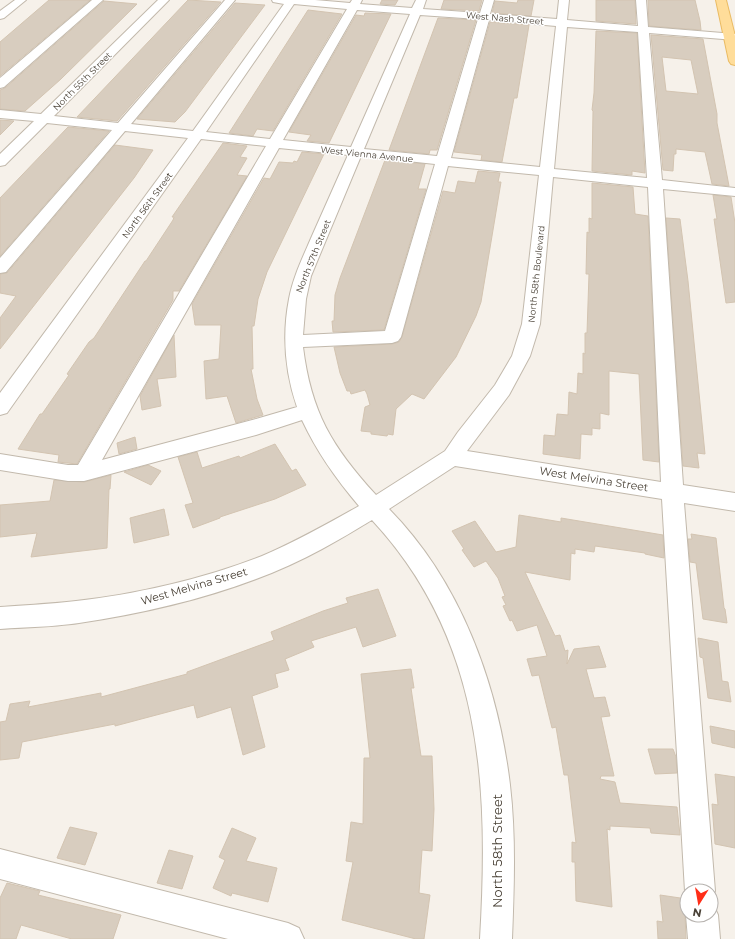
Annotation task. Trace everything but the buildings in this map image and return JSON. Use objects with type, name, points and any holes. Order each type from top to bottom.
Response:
[{"type":"main road","points":[[721,0],[732,37],[735,61]]},
{"type":"street","points":[[0,16],[21,0]]},
{"type":"street","points":[[0,84],[98,0]]},
{"type":"street","name":"North 55th Street","points":[[0,162],[164,0]]},
{"type":"street","points":[[0,268],[230,0]]},
{"type":"street","name":"West Nash Street","points":[[274,0],[418,6],[485,17],[732,37]]},
{"type":"street","points":[[294,341],[392,337],[489,0]]},
{"type":"street","name":"North 58th Boulevard","points":[[374,508],[452,457],[465,437],[502,390],[521,356],[531,324],[564,0]]},
{"type":"street","points":[[641,0],[655,184],[673,492],[699,883]]},
{"type":"street","name":"North 56th Street","points":[[0,408],[197,135],[291,1]]},
{"type":"street","points":[[84,473],[355,3]]},
{"type":"street","name":"North 57th Street","points":[[374,508],[332,457],[308,411],[299,383],[294,341],[294,317],[296,296],[303,276],[357,153],[418,6]]},
{"type":"street","name":"West Vienna Avenue","points":[[0,114],[735,192]]},
{"type":"street","points":[[0,462],[68,473],[84,473],[256,427],[308,411]]},
{"type":"street","name":"West Melvina Street","points":[[452,457],[735,502]]},
{"type":"street","name":"West Melvina Street","points":[[0,618],[77,612],[126,604],[171,594],[225,579],[269,563],[313,543],[374,508]]},
{"type":"street","name":"North 58th Street","points":[[374,508],[401,537],[421,564],[460,637],[476,683],[487,723],[495,769],[499,822],[499,884],[496,939]]},
{"type":"street","points":[[0,864],[288,939]]},
{"type":"street","points":[[703,923],[704,939]]}]
